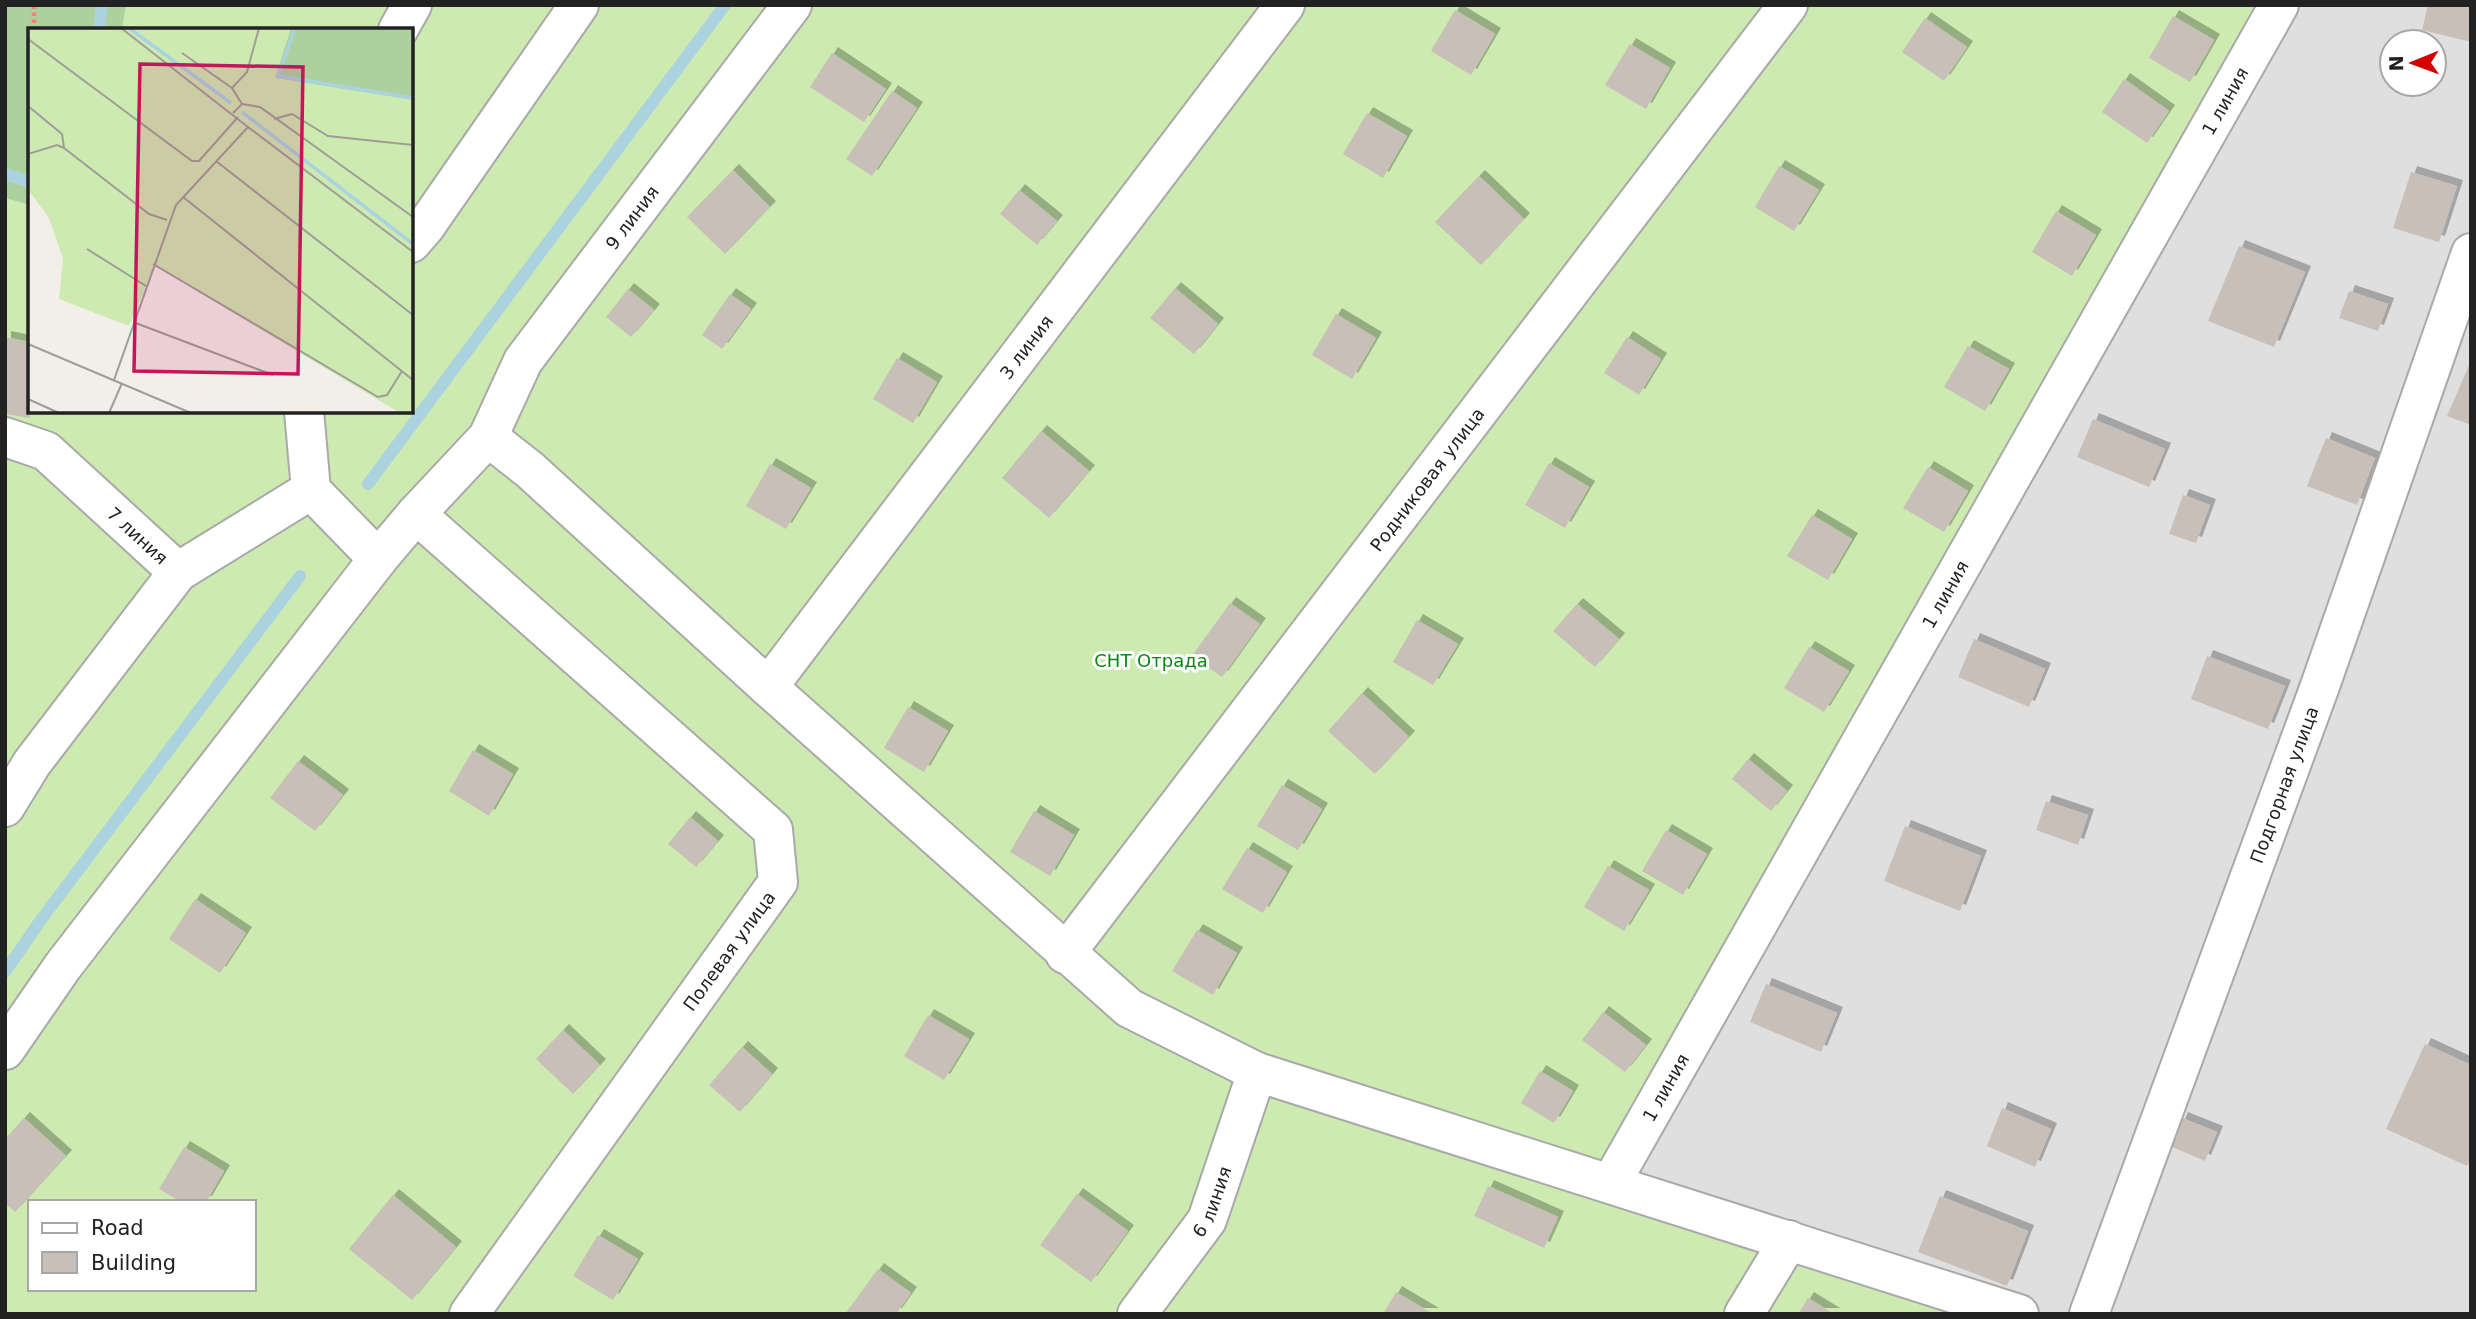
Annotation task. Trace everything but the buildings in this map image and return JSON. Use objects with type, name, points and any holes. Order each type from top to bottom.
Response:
[{"type":"street","points":[[416,223],[579,5]]},
{"type":"street","name":"9 линия","points":[[5,1050],[63,966],[378,559],[416,514],[488,438],[523,361],[792,5]]},
{"type":"street","name":"3 линия","points":[[768,687],[1285,5]]},
{"type":"street","name":"Родниковая улица","points":[[1065,954],[1788,5]]},
{"type":"street","name":"1 линия","points":[[1611,1183],[2279,5]]},
{"type":"street","name":"Подгорная улица","points":[[2089,1314],[2320,686],[2471,253]]},
{"type":"street","points":[[303,413],[311,490],[378,559]]},
{"type":"street","name":"7 линия","points":[[5,437],[46,451],[178,572],[311,490]]},
{"type":"street","points":[[488,438],[530,470],[1065,954],[1129,1008],[1257,1072],[2019,1314]]},
{"type":"street","name":"Полевая улица","points":[[416,514],[773,830],[778,882],[469,1314]]},
{"type":"street","points":[[5,807],[32,763],[178,572]]},
{"type":"street","name":"6 линия","points":[[1137,1314],[1207,1220],[1257,1072]]},
{"type":"street","points":[[1744,1314],[1788,1240]]},
{"type":"path","points":[[34,5],[34,28]]},
{"type":"shaded area","points":[[2298,5],[2471,5],[2471,1314],[1974,1314],[1627,1173]]},
{"type":"green space","points":[[5,5],[126,5],[122,28],[28,28],[28,204],[5,198]]},
{"type":"green space","name":"СНТ Отрада","points":[[126,5],[2298,5],[1627,1173],[1974,1314],[5,1314],[5,198],[28,204],[28,413],[413,413],[413,28],[122,28]]},
{"type":"waterway","points":[[99,28],[102,5]]},
{"type":"waterway","points":[[368,484],[725,5]]},
{"type":"waterway","points":[[5,174],[28,181]]},
{"type":"waterway","points":[[5,972],[40,921],[300,576]]}]
